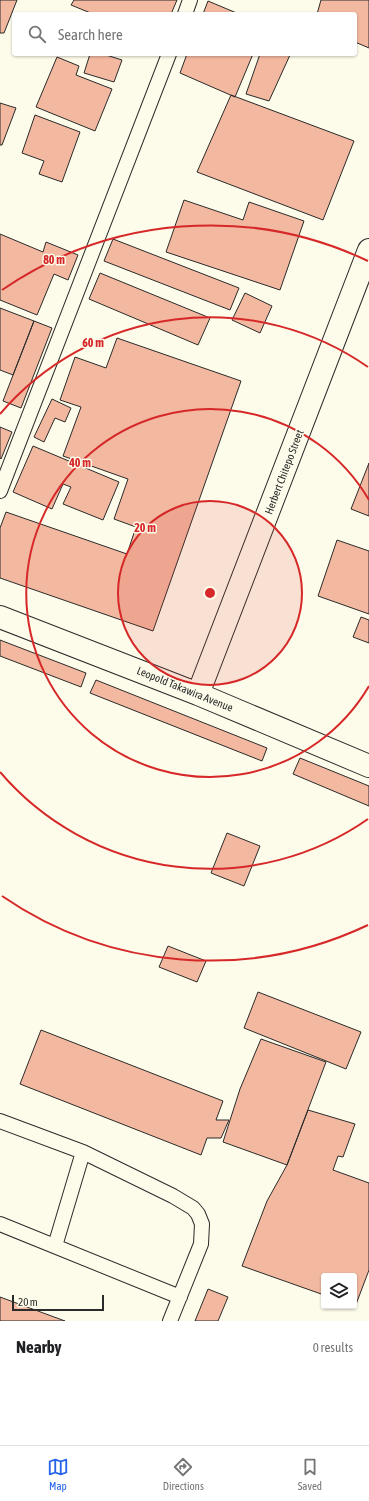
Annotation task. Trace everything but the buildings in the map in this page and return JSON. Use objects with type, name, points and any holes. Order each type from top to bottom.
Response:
[{"type":"street","name":"Herbert Chitepo Street","points":[[198,694],[369,250]]},
{"type":"street","name":"Leopold Takawira Avenue","points":[[0,617],[198,694],[369,766]]},
{"type":"lane","points":[[186,12],[190,0]]},
{"type":"lane","points":[[0,491],[168,56]]},
{"type":"lane","points":[[0,1121],[83,1152],[173,1196],[193,1208],[198,1214],[202,1224],[201,1244],[170,1321]]},
{"type":"lane","points":[[55,1246],[83,1152]]},
{"type":"lane","points":[[0,1224],[180,1297]]}]
